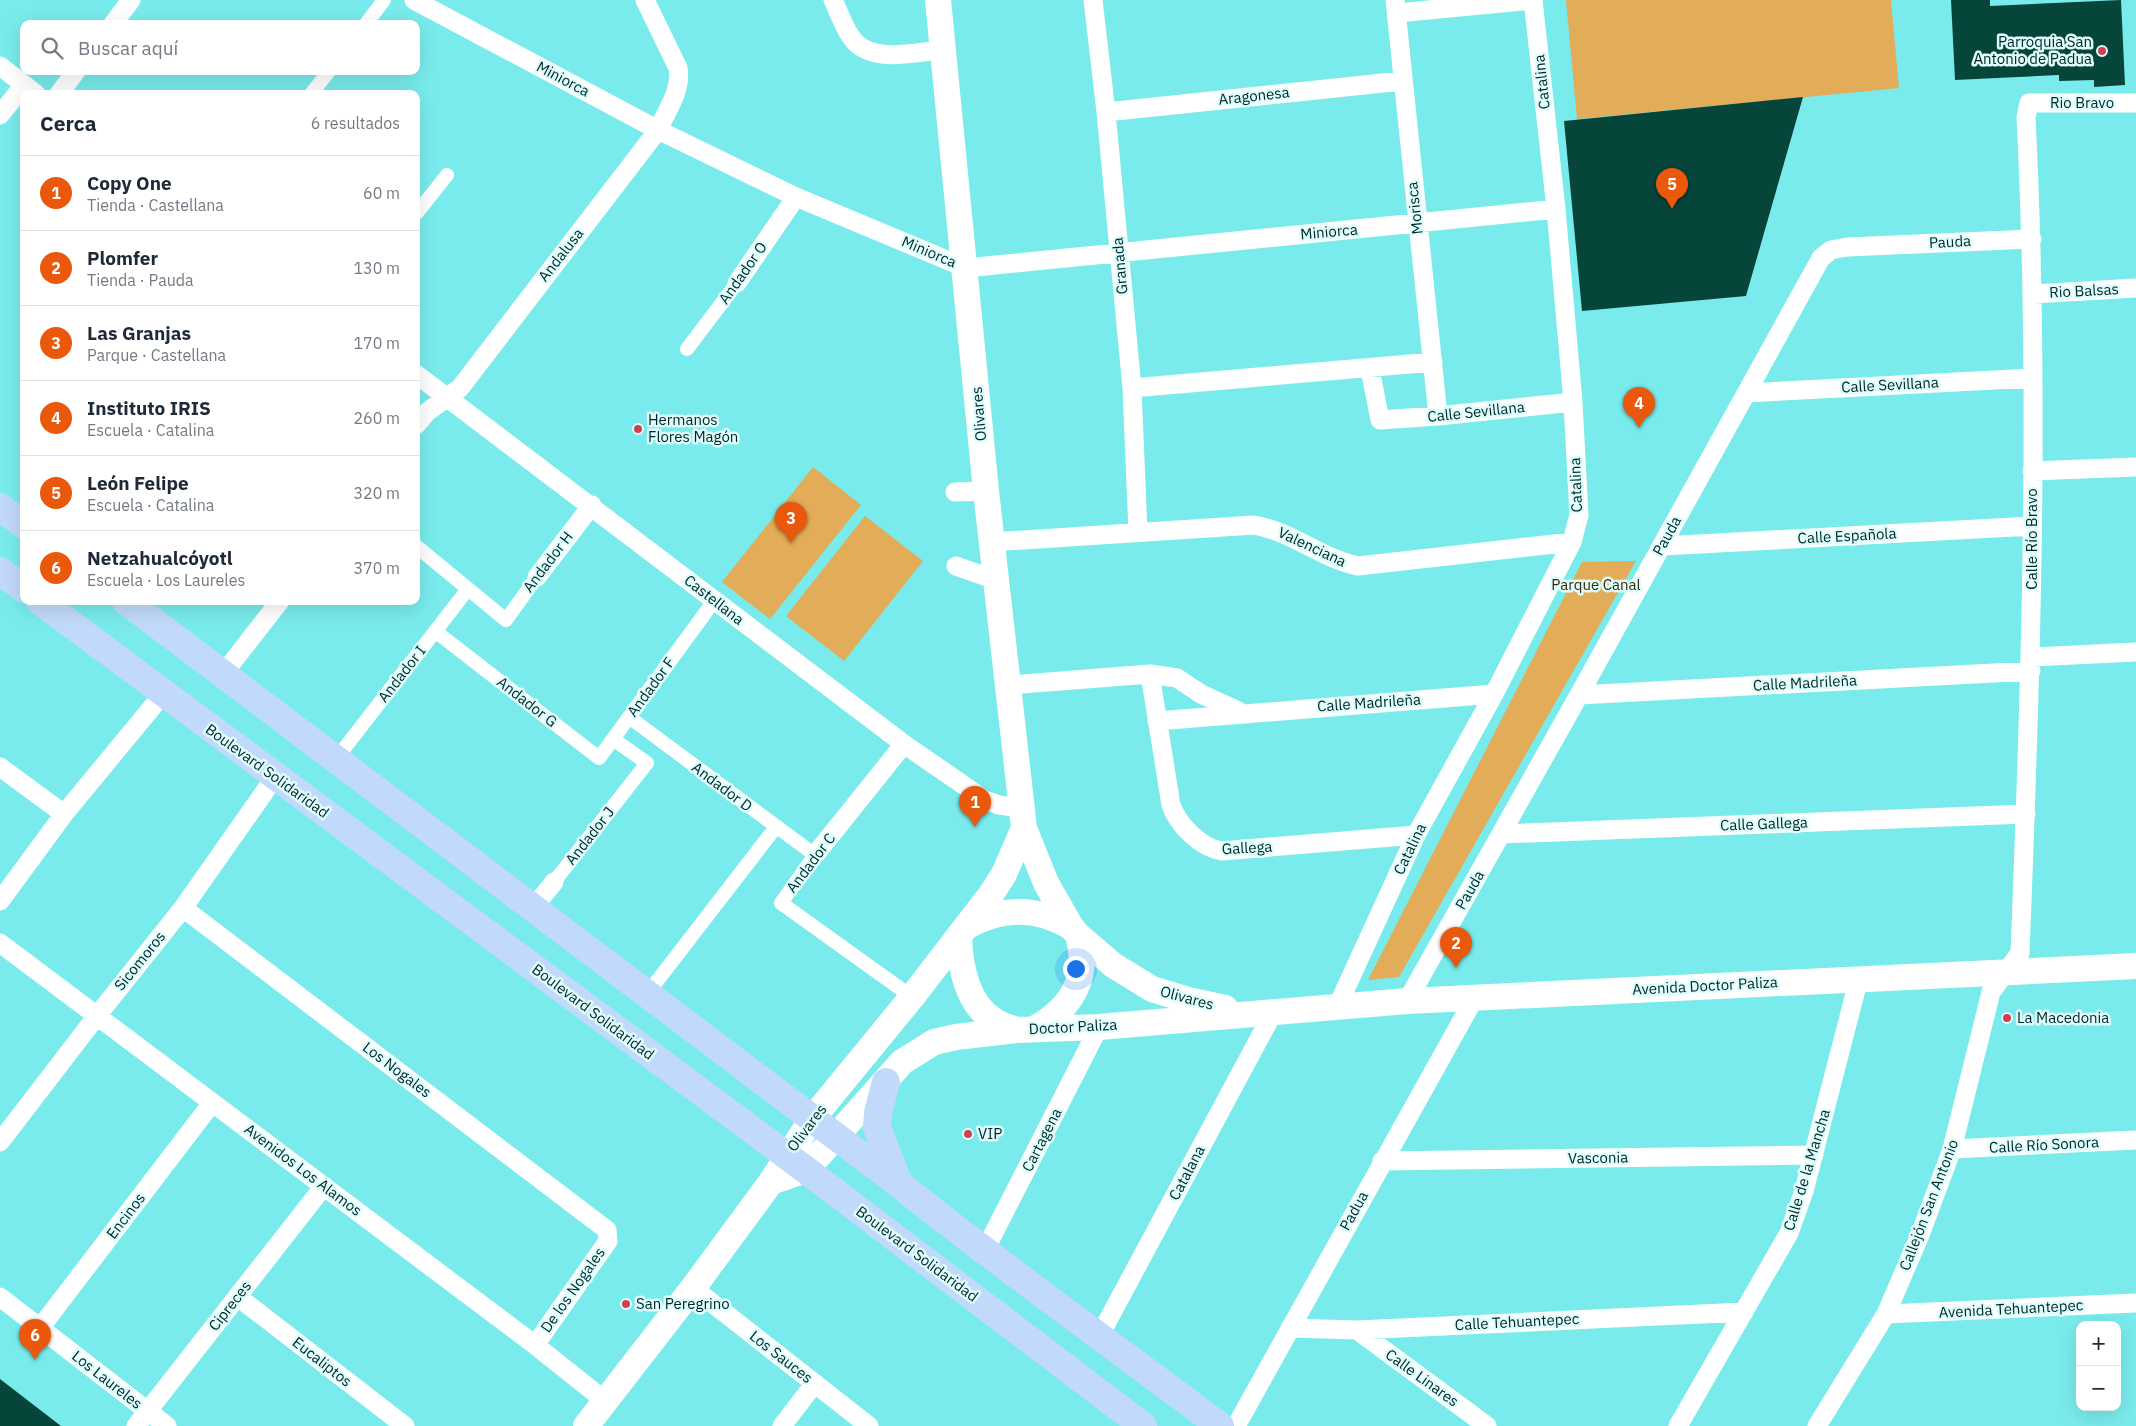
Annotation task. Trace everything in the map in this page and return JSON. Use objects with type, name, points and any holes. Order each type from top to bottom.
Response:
[{"type":"main road","name":"Olivares","points":[[938,0],[966,268],[986,491],[1009,685],[1022,818],[1046,883],[1075,931],[1113,965],[1152,989],[1188,1000],[1264,1012]]},
{"type":"main road","points":[[0,507],[20,522]]},
{"type":"main road","points":[[0,571],[20,586]]},
{"type":"main road","name":"Boulevard Solidaridad","points":[[45,605],[162,694],[796,1163],[1143,1426]]},
{"type":"main road","points":[[131,605],[899,1184],[984,1252],[1100,1335],[1220,1426]]},
{"type":"main road","name":"Olivares","points":[[586,1426],[604,1400],[693,1288],[771,1182],[796,1163],[812,1119],[963,932],[1004,874],[1022,818]]},
{"type":"main road","points":[[1026,910],[1058,919],[1075,931],[1082,948],[1082,962],[1074,992],[1064,1009],[1025,1030],[994,1020],[975,1000],[962,969],[963,932],[991,915],[1026,910]]},
{"type":"main road","name":"Avenida Doctor Paliza","points":[[1264,1012],[1407,1000],[2136,966]]},
{"type":"main road","name":"Doctor Paliza","points":[[796,1163],[836,1138],[902,1062],[934,1042],[1025,1030],[1099,1027],[1264,1012]]},
{"type":"main road","points":[[886,1082],[878,1113],[877,1127],[899,1184]]},
{"type":"street","points":[[116,20],[131,0]]},
{"type":"street","points":[[369,20],[384,0]]},
{"type":"street","name":"Miniorca","points":[[414,0],[658,130],[796,197],[966,268],[1118,251],[1417,224],[1556,209]]},
{"type":"street","name":"Andalusa","points":[[420,420],[427,412],[460,388],[658,130],[678,90],[680,79],[678,68],[645,0]]},
{"type":"street","points":[[833,0],[850,34],[860,47],[890,55],[942,50]]},
{"type":"street","name":"Granada","points":[[1093,0],[1106,112],[1132,388],[1138,532]]},
{"type":"street","points":[[1396,7],[1533,0]]},
{"type":"street","name":"Catalina","points":[[1338,1005],[1416,835],[1494,694],[1572,542],[1578,515],[1573,402],[1556,209],[1533,0]]},
{"type":"street","name":"Morisca","points":[[1396,7],[1402,81],[1438,416]]},
{"type":"street","points":[[0,66],[30,89]]},
{"type":"street","points":[[62,90],[73,75]]},
{"type":"street","points":[[314,90],[326,75]]},
{"type":"street","name":"Aragonesa","points":[[1106,112],[1402,81]]},
{"type":"street","points":[[0,115],[20,98]]},
{"type":"street","name":"Rio Bravo","points":[[2029,102],[2136,103]]},
{"type":"street","name":"Calle Río Bravo","points":[[2007,972],[2020,953],[2031,664],[2033,294],[2026,116],[2029,102]]},
{"type":"street","points":[[420,209],[447,175]]},
{"type":"street","name":"Andador O","points":[[687,349],[737,283],[796,197]]},
{"type":"street","name":"Pauda","points":[[1407,1000],[1579,695],[1821,258],[1831,250],[2032,239]]},
{"type":"street","name":"Rio Balsas","points":[[2033,294],[2136,288]]},
{"type":"street","points":[[1132,388],[1370,369],[1433,362]]},
{"type":"street","name":"Calle Sevillana","points":[[1370,369],[1380,420],[1573,402]]},
{"type":"street","name":"Castellana","points":[[420,377],[592,505],[714,601],[904,744],[985,800],[999,805],[1022,818]]},
{"type":"street","name":"Calle Sevillana","points":[[1746,393],[2033,378]]},
{"type":"street","points":[[2032,471],[2136,467]]},
{"type":"street","points":[[955,492],[986,491]]},
{"type":"street","name":"Andador H","points":[[468,589],[506,620],[592,505]]},
{"type":"street","name":"Valenciana","points":[[992,542],[1254,525],[1274,529],[1337,560],[1358,566],[1572,542]]},
{"type":"street","name":"Calle Española","points":[[1662,546],[2032,526]]},
{"type":"street","points":[[420,549],[468,589]]},
{"type":"street","points":[[956,566],[996,580]]},
{"type":"street","name":"Andador I","points":[[336,759],[468,589]]},
{"type":"street","name":"Andador F","points":[[613,739],[714,601]]},
{"type":"street","points":[[223,674],[277,605]]},
{"type":"street","name":"Andador G","points":[[436,631],[599,758],[613,739]]},
{"type":"street","name":"Calle Madrileña","points":[[1579,695],[2031,664],[2136,652]]},
{"type":"street","points":[[1009,685],[1150,674],[1177,678],[1201,694],[1243,712]]},
{"type":"street","name":"Gallega","points":[[1150,674],[1169,794],[1174,814],[1205,847],[1222,851],[1416,835]]},
{"type":"street","points":[[0,901],[64,814],[162,694]]},
{"type":"street","name":"Calle Madrileña","points":[[1157,721],[1243,712],[1494,694]]},
{"type":"street","name":"Andador D","points":[[629,717],[815,856]]},
{"type":"street","name":"Andador J","points":[[533,908],[647,763],[613,739]]},
{"type":"street","name":"Andador C","points":[[904,744],[815,856],[781,903],[912,997]]},
{"type":"street","points":[[0,767],[64,814]]},
{"type":"street","name":"Sicomoros","points":[[3,1130],[184,908],[276,777]]},
{"type":"street","name":"Calle Gallega","points":[[1501,834],[2026,814]]},
{"type":"street","points":[[648,994],[776,827]]},
{"type":"street","name":"Los Nogales","points":[[184,908],[607,1230],[609,1235]]},
{"type":"street","name":"Avenidos Los Alamos","points":[[0,943],[535,1345],[604,1400]]},
{"type":"street","name":"Callejón San Antonio","points":[[1817,1426],[1886,1314],[1920,1235],[1952,1149],[1990,992],[2007,972]]},
{"type":"street","name":"Calle de la Mancha","points":[[1678,1426],[1789,1233],[1814,1155],[1859,978]]},
{"type":"street","name":"Padua","points":[[1236,1426],[1474,997]]},
{"type":"street","name":"Catalana","points":[[1100,1335],[1264,1012]]},
{"type":"street","name":"Cartagena","points":[[984,1252],[1099,1027]]},
{"type":"street","name":"Encinos","points":[[40,1328],[212,1103]]},
{"type":"street","name":"Calle Río Sonora","points":[[1952,1149],[2136,1140]]},
{"type":"street","name":"Vasconia","points":[[1382,1161],[1814,1155]]},
{"type":"street","name":"Cipreces","points":[[136,1426],[324,1186]]},
{"type":"street","name":"De los Nogales","points":[[535,1345],[608,1241],[609,1235]]},
{"type":"street","name":"Los Sauces","points":[[693,1288],[869,1426]]},
{"type":"street","name":"Los Laureles","points":[[0,1297],[167,1426]]},
{"type":"street","name":"Eucaliptos","points":[[238,1297],[405,1426]]},
{"type":"street","name":"Avenida Tehuantepec","points":[[1886,1314],[2136,1303]]},
{"type":"street","name":"Calle Tehuantepec","points":[[1290,1328],[1357,1330],[1744,1312]]},
{"type":"street","name":"Calle Linares","points":[[1357,1330],[1487,1426]]},
{"type":"street","points":[[782,1426],[815,1383]]},
{"type":"green space","points":[[1566,0],[1891,0],[1899,88],[1577,119]]},
{"type":"green space","points":[[813,467],[861,505],[770,619],[722,582]]},
{"type":"green space","points":[[865,516],[923,561],[844,661],[786,616]]},
{"type":"green space","name":"Parque Canal","points":[[1636,561],[1399,977],[1368,980],[1582,562]]},
{"type":"building","name":"Parroquia San Antonio de Padua","points":[[1951,0],[1990,0],[1990,6],[2121,0],[2125,85],[2094,87],[2094,80],[2059,81],[2059,75],[1955,80]]},
{"type":"building","points":[[1803,97],[1746,296],[1582,311],[1564,121]]},
{"type":"building","points":[[0,1379],[61,1426],[0,1426]]},
{"type":"place","name":"Parroquia San Antonio de Padua","points":[[2102,51]]},
{"type":"place","name":"León Felipe","points":[[1672,209]]},
{"type":"place","name":"Instituto IRIS","points":[[1639,428]]},
{"type":"place","name":"Hermanos Flores Magón","points":[[638,429]]},
{"type":"place","name":"Las Granjas","points":[[791,543]]},
{"type":"place","name":"Copy One","points":[[975,827]]},
{"type":"place","name":"Plomfer","points":[[1456,968]]},
{"type":"place","name":"La Macedonia","points":[[2007,1018]]},
{"type":"place","name":"VIP","points":[[968,1134]]},
{"type":"place","name":"San Peregrino","points":[[626,1304]]},
{"type":"place","name":"Netzahualcóyotl","points":[[35,1360]]}]
